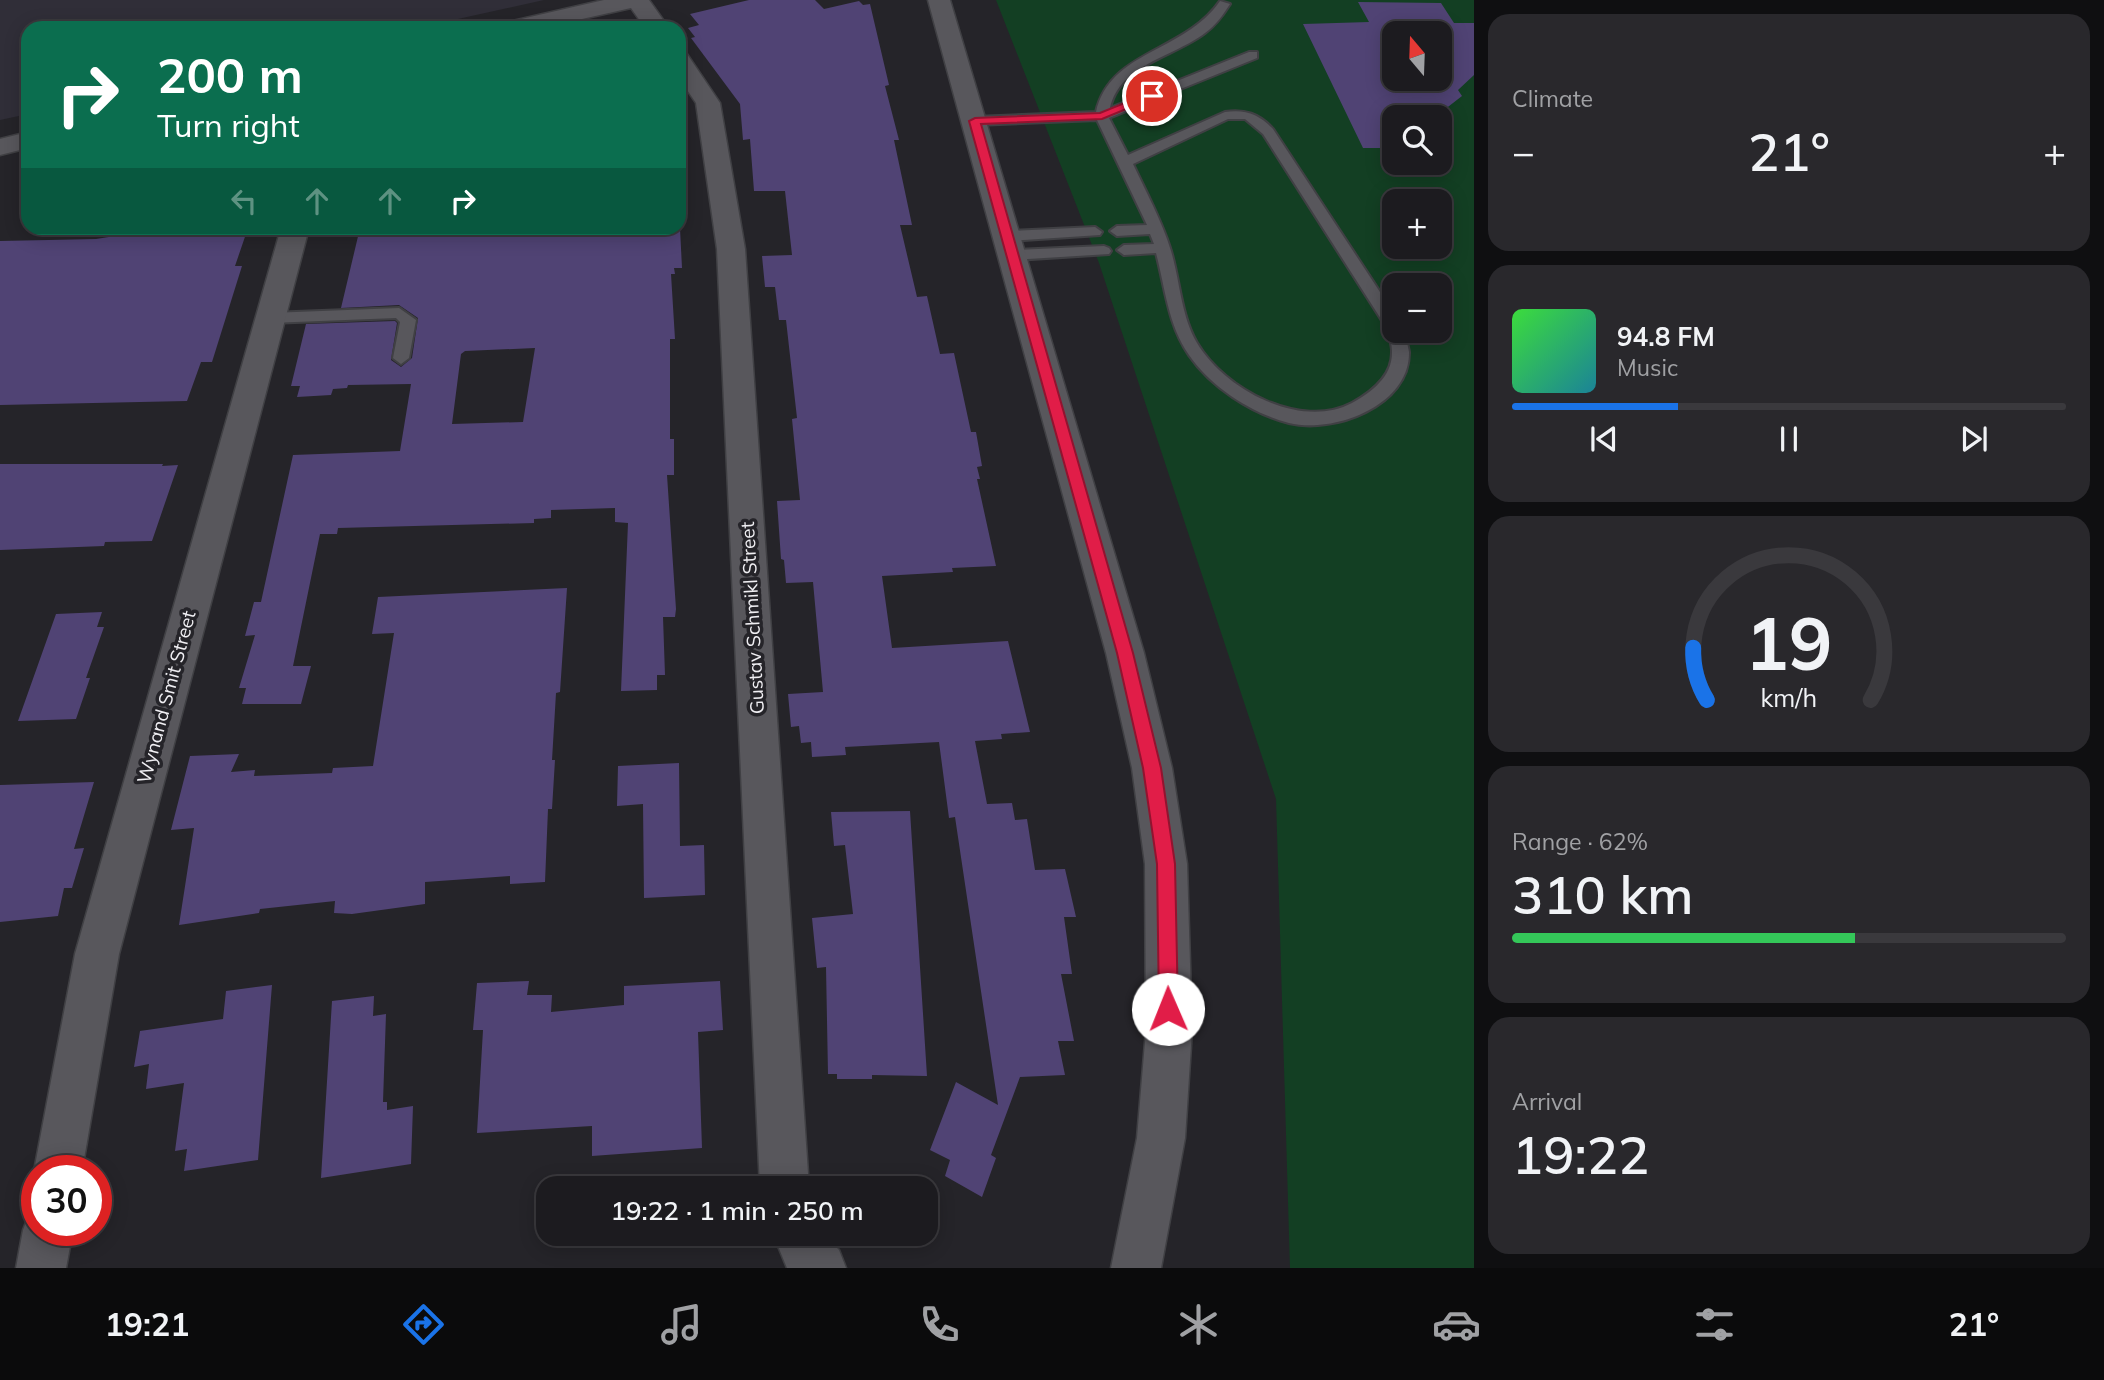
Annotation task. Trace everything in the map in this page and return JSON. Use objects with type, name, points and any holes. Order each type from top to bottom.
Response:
[{"type":"street","points":[[543,21],[636,0],[652,21]]},
{"type":"street","points":[[939,0],[1125,653],[1152,768],[1166,864],[1169,1030],[1161,1138],[1136,1268]]},
{"type":"street","name":"Gustav Schmikl Street","points":[[686,70],[708,103],[731,248],[784,1176]]},
{"type":"street","points":[[0,147],[21,142]]},
{"type":"street","name":"Wynand Smit Street","points":[[61,1155],[97,954],[293,235]]},
{"type":"street","points":[[41,1268],[45,1246]]},
{"type":"street","points":[[803,1246],[821,1268]]},
{"type":"lane","points":[[1224,4],[1210,24],[1116,82],[1108,93],[1102,116],[1162,248],[1184,335],[1199,358],[1230,386],[1256,403],[1293,417],[1326,420],[1356,410],[1380,394],[1395,376],[1399,343]]},
{"type":"lane","points":[[975,121],[1102,116],[1253,55]]},
{"type":"lane","points":[[1125,162],[1225,116],[1247,114],[1255,117],[1268,132],[1382,310]]},
{"type":"lane","points":[[1117,231],[1154,229]]},
{"type":"lane","points":[[1011,246],[1095,232]]},
{"type":"lane","points":[[1011,246],[1104,251]]},
{"type":"lane","points":[[1124,250],[1162,248]]},
{"type":"lane","points":[[270,318],[400,313],[408,320],[401,358]]},
{"type":"shaded area","points":[[0,0],[544,0],[449,21],[21,21],[21,116],[0,120]]},
{"type":"green space","points":[[996,0],[1474,0],[1474,1268],[1290,1268],[1276,799],[1099,263]]},
{"type":"building","points":[[749,0],[815,0],[824,9],[859,1],[863,5],[870,4],[889,85],[885,86],[899,140],[894,140],[912,225],[900,225],[917,297],[927,296],[940,354],[954,353],[971,432],[976,432],[982,466],[977,467],[980,479],[977,479],[996,566],[952,568],[953,572],[882,576],[892,648],[1008,641],[1030,732],[1001,734],[1002,739],[975,741],[987,804],[1012,803],[1015,820],[1027,819],[1035,870],[1065,869],[1076,917],[1064,917],[1072,974],[1061,974],[1074,1041],[1058,1041],[1065,1075],[1020,1077],[991,1155],[996,1158],[982,1197],[945,1176],[950,1160],[930,1150],[956,1082],[998,1105],[955,817],[949,818],[939,742],[845,747],[846,755],[812,757],[811,742],[801,743],[799,726],[791,727],[788,694],[823,692],[813,582],[786,583],[784,560],[781,559],[777,501],[800,500],[792,419],[797,418],[786,320],[779,320],[775,287],[765,287],[762,256],[792,255],[785,191],[754,191],[750,139],[743,140],[740,104],[691,38],[695,37],[688,28],[699,25],[690,14]]},
{"type":"building","points":[[1358,2],[1441,3],[1454,23],[1474,23],[1474,75],[1458,90],[1462,96],[1450,105],[1382,105],[1382,148],[1363,148],[1303,24],[1369,22]]},
{"type":"building","points":[[246,235],[235,266],[242,266],[212,362],[201,362],[187,401],[0,405],[0,241],[96,239],[115,236]]},
{"type":"building","points":[[358,235],[680,235],[682,268],[674,268],[675,274],[671,274],[675,339],[670,339],[670,439],[674,439],[674,475],[667,475],[676,609],[675,617],[663,617],[665,675],[657,675],[657,690],[621,691],[628,523],[615,522],[615,508],[551,510],[551,518],[534,519],[534,523],[338,528],[337,534],[320,534],[293,666],[311,666],[301,704],[242,704],[246,688],[239,688],[255,635],[245,636],[254,602],[261,602],[293,455],[400,451],[411,384],[348,385],[347,388],[333,389],[331,395],[297,397],[300,386],[291,386],[306,324],[395,321],[397,323],[391,360],[401,367],[412,358],[418,318],[399,305],[341,308]],"holes":[[[535,348],[523,422],[452,424],[461,354],[465,351]]]},
{"type":"building","points":[[0,464],[178,465],[152,541],[105,542],[104,546],[0,550]]},
{"type":"building","points":[[567,588],[560,692],[556,693],[552,760],[555,760],[552,809],[548,809],[545,882],[510,884],[510,876],[425,882],[425,904],[352,914],[334,913],[335,901],[260,909],[259,913],[179,925],[194,828],[171,830],[190,756],[239,754],[231,772],[255,770],[254,776],[332,773],[333,768],[373,766],[394,633],[372,634],[378,597]]},
{"type":"building","points":[[102,612],[97,627],[104,627],[86,678],[90,678],[76,719],[18,721],[56,614]]},
{"type":"building","points":[[679,763],[680,846],[704,845],[705,895],[644,898],[643,804],[617,806],[618,766]]},
{"type":"building","points":[[94,782],[74,849],[84,848],[72,888],[64,888],[58,916],[0,922],[0,785]]},
{"type":"building","points":[[910,811],[927,1076],[872,1075],[872,1079],[837,1079],[837,1074],[828,1074],[826,967],[817,968],[812,918],[853,914],[845,845],[834,846],[831,812]]},
{"type":"building","points":[[529,981],[527,995],[552,995],[551,1012],[624,1005],[624,986],[720,981],[723,1030],[698,1032],[702,1148],[592,1156],[592,1126],[477,1133],[483,1030],[473,1030],[477,983]]},
{"type":"building","points":[[272,985],[258,1160],[184,1171],[187,1149],[175,1151],[184,1083],[146,1089],[149,1064],[134,1067],[140,1031],[223,1019],[226,991]]},
{"type":"building","points":[[374,996],[373,1016],[386,1014],[383,1102],[387,1102],[387,1110],[413,1106],[411,1164],[321,1178],[332,1001]]},
{"type":"route","points":[[1152,96],[1102,116],[975,121],[1125,653],[1152,768],[1166,864],[1168,1009]]}]
